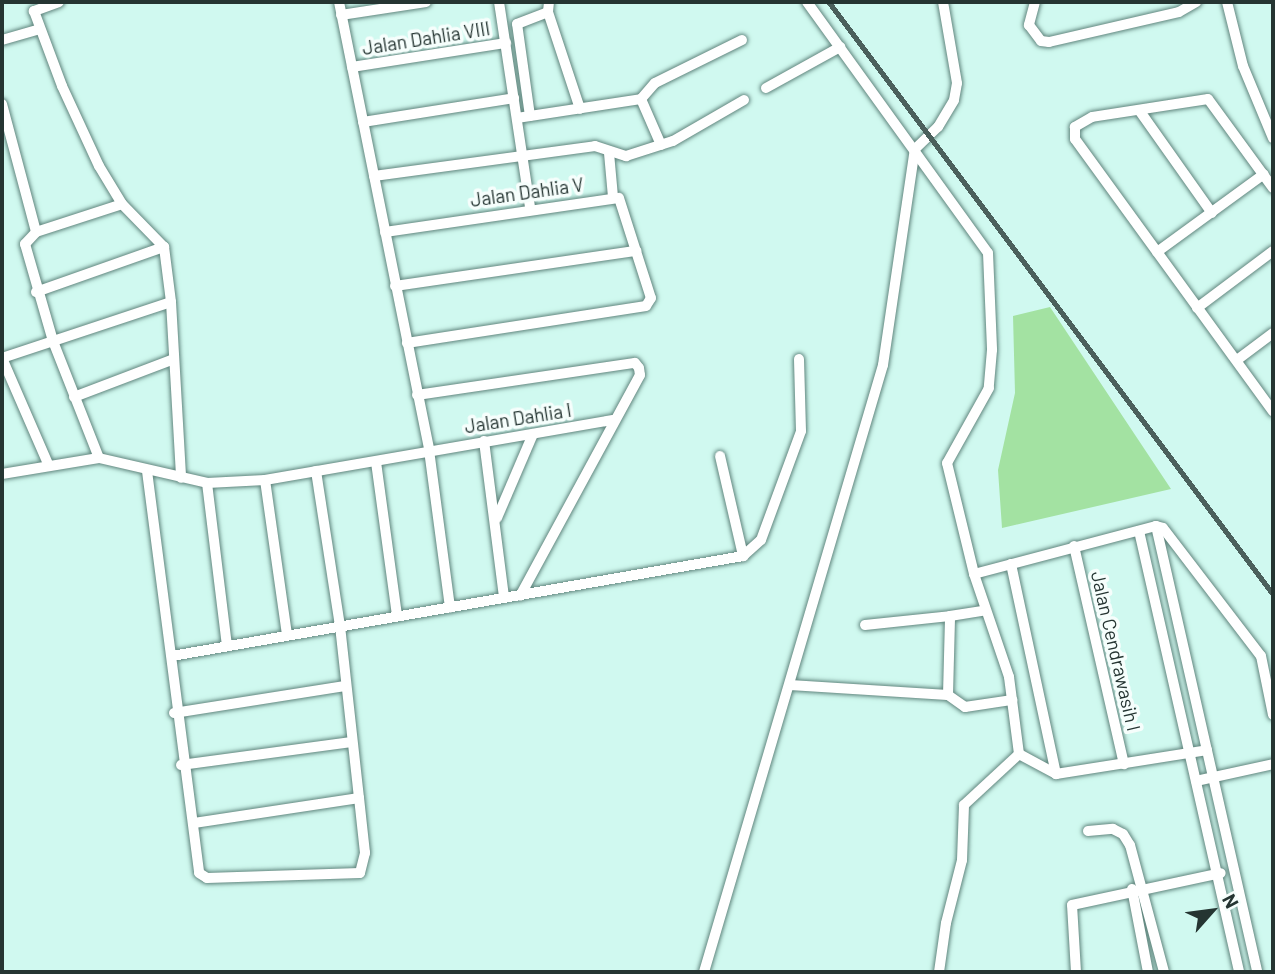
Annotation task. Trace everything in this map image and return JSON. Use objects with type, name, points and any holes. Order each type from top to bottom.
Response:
[{"type":"street","points":[[59,2],[34,11],[38,30],[99,166],[122,204],[163,247],[171,302],[181,478]]},
{"type":"street","points":[[339,2],[429,450],[450,608]]},
{"type":"street","points":[[341,15],[426,2]]},
{"type":"street","points":[[499,2],[530,207]]},
{"type":"street","points":[[807,2],[981,239],[992,270],[989,388],[947,463],[974,574],[1012,700],[1019,754]]},
{"type":"street","points":[[704,972],[883,365],[915,149],[938,127],[954,100],[957,83],[943,2]]},
{"type":"street","points":[[1035,2],[1029,25],[1041,41],[1049,42],[1179,12],[1196,2]]},
{"type":"street","points":[[1227,2],[1243,66],[1273,138]]},
{"type":"street","points":[[530,116],[517,24],[548,7],[580,108]]},
{"type":"street","points":[[2,40],[38,30]]},
{"type":"street","points":[[517,118],[641,99],[655,83],[742,40]]},
{"type":"street","name":"Jalan Dahlia VIII","points":[[352,67],[506,43]]},
{"type":"street","points":[[766,88],[840,47]]},
{"type":"street","points":[[363,122],[514,98]]},
{"type":"street","points":[[641,99],[661,145]]},
{"type":"street","points":[[1273,188],[1208,99],[1092,117],[1075,127],[1073,133],[1273,412]]},
{"type":"street","points":[[373,176],[595,146],[609,153],[626,156],[661,145],[744,100]]},
{"type":"street","points":[[2,104],[36,232]]},
{"type":"street","points":[[1139,110],[1212,213]]},
{"type":"street","points":[[609,153],[613,197]]},
{"type":"street","points":[[1157,253],[1264,174]]},
{"type":"street","name":"Jalan Dahlia V","points":[[385,232],[530,207],[613,197],[624,204],[651,298],[648,305],[407,342]]},
{"type":"street","points":[[2,474],[48,464],[99,458],[36,292],[25,244],[36,232],[122,204]]},
{"type":"street","points":[[36,292],[163,247]]},
{"type":"street","points":[[396,286],[636,251]]},
{"type":"street","points":[[1197,308],[1273,251]]},
{"type":"street","points":[[48,464],[2,358],[171,302]]},
{"type":"street","points":[[1237,360],[1273,333]]},
{"type":"street","points":[[74,397],[174,359]]},
{"type":"street","points":[[172,656],[743,556],[761,540],[797,444],[802,400],[799,359]]},
{"type":"street","points":[[417,395],[637,364],[640,376],[613,419],[520,596]]},
{"type":"street","name":"Jalan Dahlia I","points":[[99,458],[147,471],[207,482],[265,480],[613,419]]},
{"type":"street","points":[[496,521],[533,434]]},
{"type":"street","points":[[484,441],[504,598]]},
{"type":"street","points":[[720,456],[743,556]]},
{"type":"street","points":[[376,462],[397,615]]},
{"type":"street","points":[[147,471],[172,656],[174,713],[181,765],[194,823],[199,873],[203,877],[352,875],[364,868],[340,626],[316,471]]},
{"type":"street","points":[[265,480],[287,634]]},
{"type":"street","points":[[207,482],[227,645]]},
{"type":"street","points":[[974,574],[1156,526],[1166,531],[1259,653],[1273,715]]},
{"type":"street","points":[[1156,526],[1257,972]]},
{"type":"street","points":[[1139,531],[1239,972]]},
{"type":"street","name":"Jalan Cendrawasih I","points":[[1074,547],[1125,764]]},
{"type":"street","points":[[1011,564],[1056,774]]},
{"type":"street","points":[[865,625],[986,610]]},
{"type":"street","points":[[948,695],[950,616]]},
{"type":"street","points":[[790,685],[948,695],[965,707],[1012,700]]},
{"type":"street","points":[[174,713],[345,686]]},
{"type":"street","points":[[181,765],[351,741]]},
{"type":"street","points":[[1019,754],[1056,774],[1207,750]]},
{"type":"street","points":[[939,972],[946,923],[962,860],[964,805],[1019,754]]},
{"type":"street","points":[[1196,780],[1273,764]]},
{"type":"street","points":[[194,823],[359,798]]},
{"type":"street","points":[[1088,831],[1112,829],[1124,834],[1137,889],[1164,972]]},
{"type":"street","points":[[1076,972],[1070,908],[1137,889],[1234,870]]},
{"type":"street","points":[[1137,889],[1149,972]]},
{"type":"green space","points":[[1050,307],[1171,489],[1002,528],[998,470],[1015,393],[1013,316]]},
{"type":"railway","points":[[829,2],[1273,594]]}]
